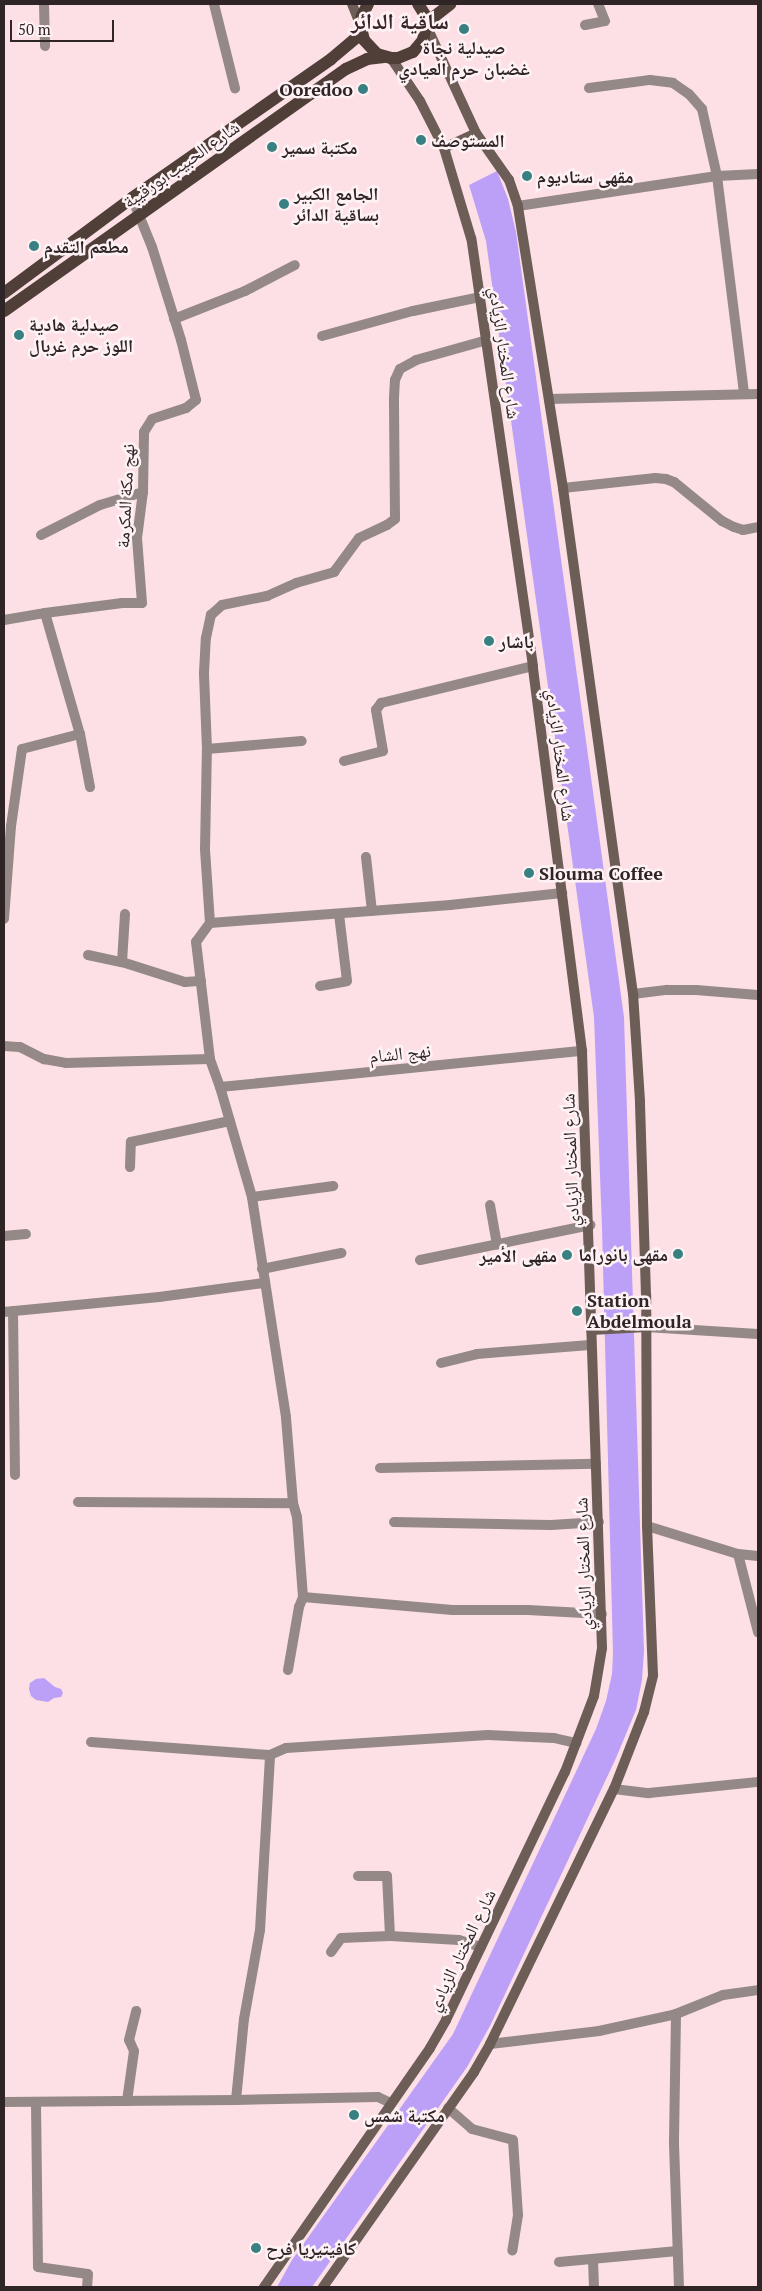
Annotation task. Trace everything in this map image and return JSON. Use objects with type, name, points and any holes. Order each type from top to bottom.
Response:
[{"type":"main road","points":[[352,4],[367,46],[387,58]]},
{"type":"main road","name":"شارع الحبيب بورقيبة","points":[[4,293],[132,198],[331,59],[361,29],[362,16],[368,4]]},
{"type":"main road","points":[[323,2287],[474,2072],[490,2044],[614,1789],[642,1720],[653,1675],[647,1526],[646,1326],[640,1101],[633,994],[563,488],[518,206],[509,180],[476,133],[418,4]]},
{"type":"main road","points":[[426,24],[450,4]]},
{"type":"main road","name":"شارع الحبيب بورقيبة","points":[[4,310],[346,69],[366,59],[398,58],[413,52],[423,40],[426,24]]},
{"type":"main road","name":"شارع المختار الزيادي","points":[[264,2287],[446,2020],[576,1744],[594,1696],[599,1674],[602,1614],[590,1345],[590,1225],[582,1051],[533,666],[471,238],[444,148],[420,100],[387,58]]},
{"type":"main road","points":[[444,148],[476,133]]},
{"type":"main road","points":[[591,1330],[646,1326]]},
{"type":"street","points":[[44,4],[45,46]]},
{"type":"street","points":[[214,4],[235,88]]},
{"type":"street","points":[[585,25],[604,21],[598,4]]},
{"type":"street","points":[[589,88],[650,80],[673,83],[690,94],[702,109],[717,176],[744,393]]},
{"type":"street","points":[[518,206],[717,176],[758,174]]},
{"type":"street","name":"نهج مكة المكرمة","points":[[45,613],[122,603],[142,603],[137,538],[143,492],[144,432],[152,419],[186,408],[196,400],[152,247],[132,198]]},
{"type":"street","points":[[174,319],[246,292],[295,265]]},
{"type":"street","points":[[322,336],[413,311],[480,297]]},
{"type":"street","points":[[288,1670],[299,1607],[303,1597],[298,1517],[293,1502],[286,1417],[252,1197],[210,1059],[196,942],[210,924],[206,849],[204,673],[206,638],[212,615],[222,605],[267,596],[296,583],[334,572],[359,538],[387,525],[395,519],[394,398],[395,380],[400,369],[416,360],[487,340]]},
{"type":"street","points":[[549,399],[758,394]]},
{"type":"street","points":[[563,488],[655,478],[666,479],[674,482],[722,520],[734,527],[744,530],[758,527]]},
{"type":"street","points":[[41,534],[100,505],[143,492]]},
{"type":"street","points":[[4,620],[45,613],[80,734],[90,787]]},
{"type":"street","points":[[344,761],[382,750],[376,710],[381,703],[533,666]]},
{"type":"street","points":[[4,920],[10,826],[22,749],[80,734]]},
{"type":"street","points":[[206,749],[302,741]]},
{"type":"street","points":[[366,857],[372,911]]},
{"type":"street","points":[[210,924],[562,894]]},
{"type":"street","points":[[122,962],[125,914]]},
{"type":"street","points":[[320,986],[347,981],[339,914]]},
{"type":"street","points":[[88,955],[122,962],[185,982],[201,980]]},
{"type":"street","points":[[633,994],[667,990],[696,990],[758,995]]},
{"type":"street","points":[[4,1046],[20,1047],[44,1059],[66,1063],[210,1059]]},
{"type":"street","name":"نهج الشام","points":[[220,1087],[582,1051]]},
{"type":"street","points":[[130,1167],[131,1142],[230,1121]]},
{"type":"street","points":[[252,1197],[333,1186]]},
{"type":"street","points":[[490,1205],[497,1244]]},
{"type":"street","points":[[420,1260],[590,1225]]},
{"type":"street","points":[[4,1236],[26,1234]]},
{"type":"street","points":[[262,1269],[341,1253]]},
{"type":"street","points":[[15,1475],[8,1311],[159,1297],[264,1282]]},
{"type":"street","points":[[646,1326],[758,1334]]},
{"type":"street","points":[[441,1363],[478,1354],[590,1345]]},
{"type":"street","points":[[380,1468],[596,1464]]},
{"type":"street","points":[[78,1502],[293,1502]]},
{"type":"street","points":[[394,1522],[533,1524],[598,1522]]},
{"type":"street","points":[[647,1526],[738,1554],[758,1556]]},
{"type":"street","points":[[738,1554],[758,1632]]},
{"type":"street","points":[[303,1597],[452,1610],[528,1610],[602,1614]]},
{"type":"street","points":[[91,1742],[270,1756],[286,1748],[488,1735],[554,1738],[576,1744]]},
{"type":"street","points":[[236,2100],[244,2019],[260,1930],[270,1756]]},
{"type":"street","points":[[614,1789],[649,1793],[758,1782]]},
{"type":"street","points":[[358,1876],[388,1876],[390,1936]]},
{"type":"street","points":[[331,1952],[341,1938],[390,1936],[459,1940],[481,1947]]},
{"type":"street","points":[[490,2044],[599,2031],[676,2014],[723,1995],[758,1990]]},
{"type":"street","points":[[127,2101],[134,2051],[129,2040],[136,2010]]},
{"type":"street","points":[[676,2014],[674,2144],[679,2287]]},
{"type":"street","points":[[4,2102],[378,2097],[391,2103]]},
{"type":"street","points":[[36,2103],[38,2267],[88,2274],[86,2287]]},
{"type":"street","points":[[448,2108],[472,2129],[513,2140],[518,2215],[512,2251]]},
{"type":"street","points":[[559,2262],[677,2252]]},
{"type":"street","points":[[593,2259],[594,2287]]},
{"type":"shaded area","points":[[497,171],[508,199],[516,232],[624,1017],[644,1651],[642,1680],[636,1710],[616,1758],[490,2026],[467,2067],[312,2287],[277,2287],[292,2260],[453,2034],[596,1729],[606,1701],[612,1674],[602,1228],[594,1017],[486,241],[469,185]]},
{"type":"shaded area","points":[[44,1678],[55,1687],[61,1689],[63,1693],[61,1697],[54,1698],[48,1702],[36,1700],[31,1696],[30,1683],[36,1679]]},
{"type":"place","name":"صيدلية نجاة غضبان حرم العيادي","points":[[464,29]]},
{"type":"place","name":"Ooredoo","points":[[363,89]]},
{"type":"place","name":"المستوصف","points":[[421,140]]},
{"type":"place","name":"مكتبة سمير","points":[[272,147]]},
{"type":"place","name":"مقهى ستاديوم","points":[[527,176]]},
{"type":"place","name":"الجامع الكبير بساقية الدائر","points":[[284,204]]},
{"type":"place","name":"مطعم التقدم","points":[[34,246]]},
{"type":"place","name":"صيدلية هادية اللوز حرم غربال","points":[[19,335]]},
{"type":"place","name":"باشار","points":[[489,641]]},
{"type":"place","name":"Slouma Coffee","points":[[529,873]]},
{"type":"place","name":"مقهى بانوراما","points":[[678,1254]]},
{"type":"place","name":"مقهى الأمير","points":[[567,1255]]},
{"type":"place","name":"Station Abdelmoula","points":[[577,1311]]},
{"type":"place","name":"مكتبة شمس","points":[[354,2115]]},
{"type":"place","name":"كافيتيريا فرح","points":[[256,2248]]},
{"type":"district","name":"ساقية الدائر","points":[[400,21]]}]
